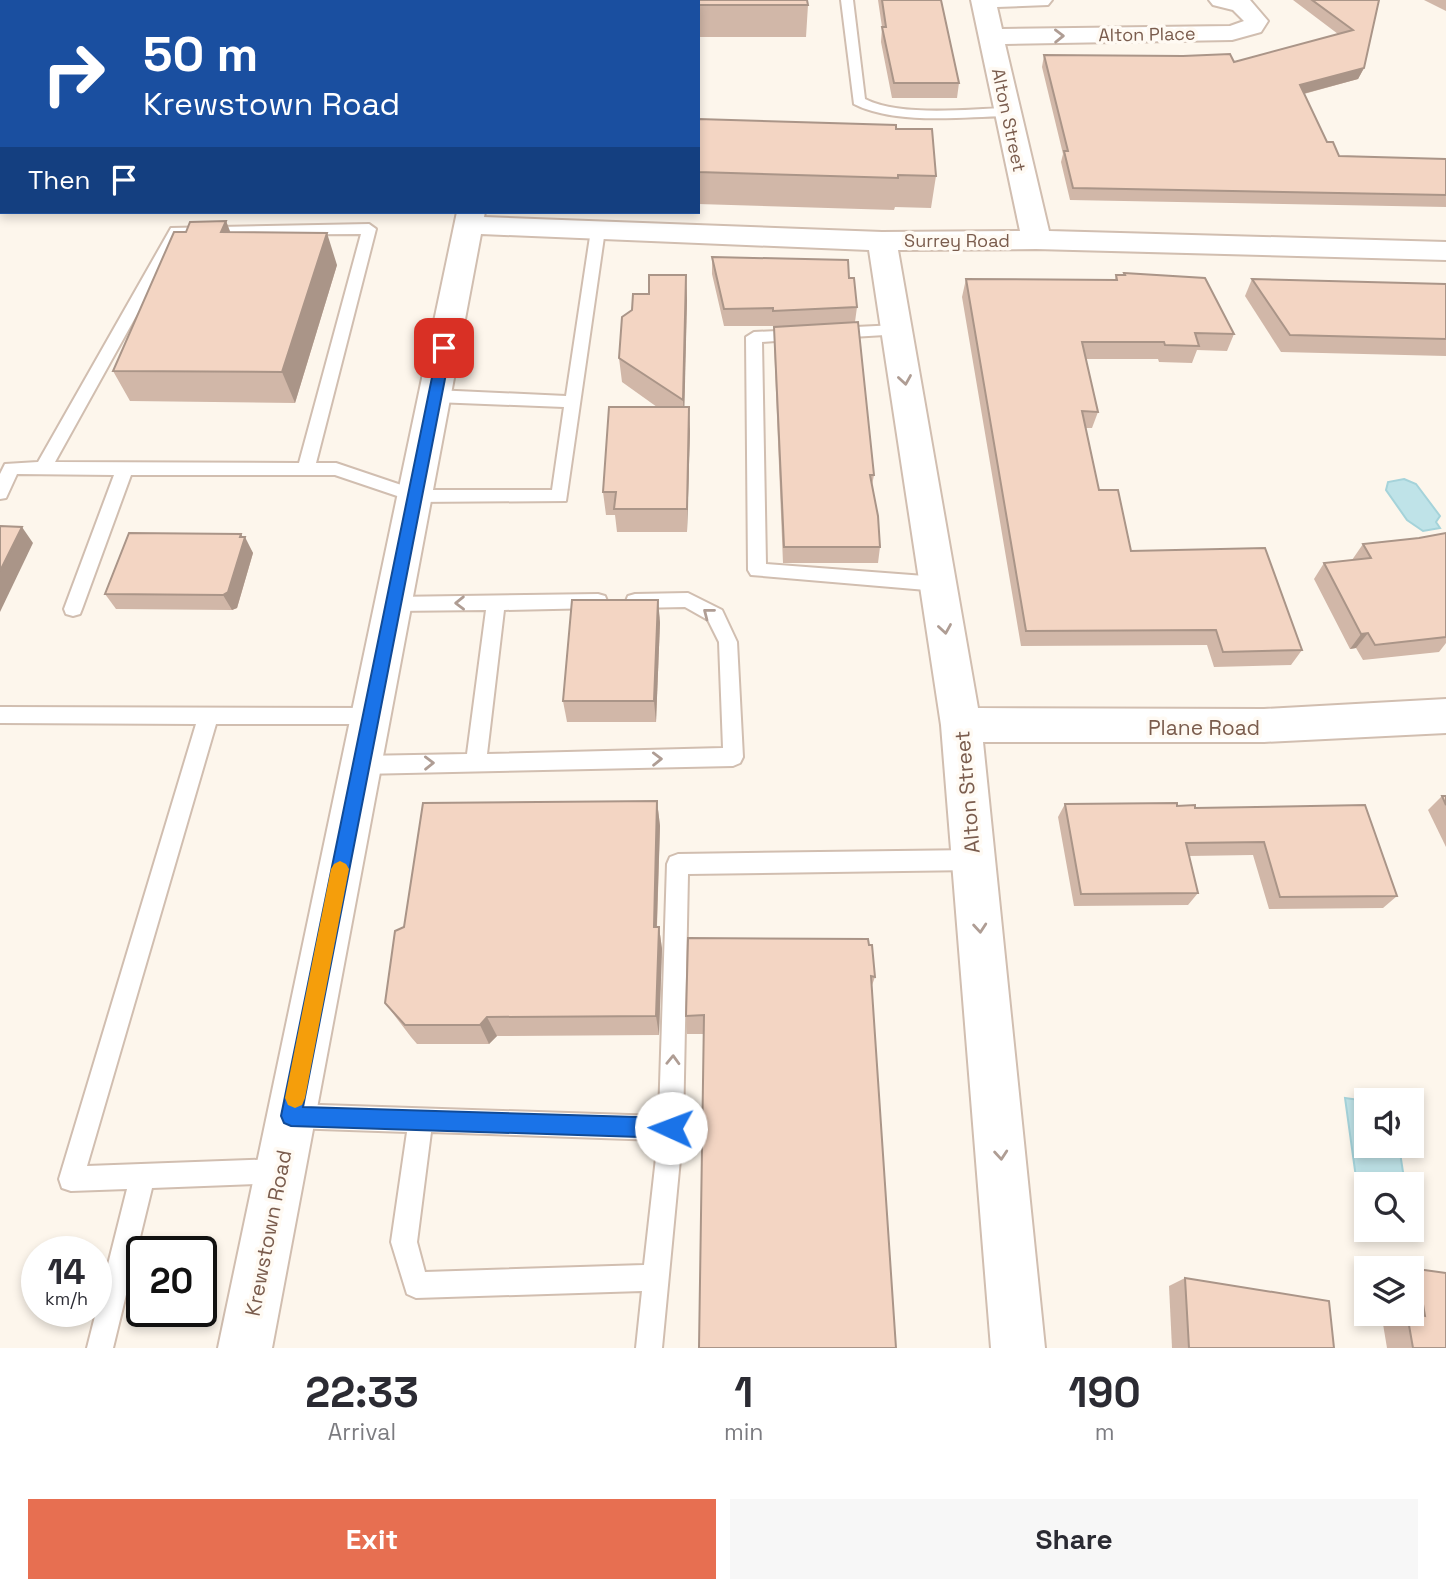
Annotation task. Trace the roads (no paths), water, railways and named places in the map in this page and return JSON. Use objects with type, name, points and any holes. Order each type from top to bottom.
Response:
[{"type":"street","name":"Alton Street","points":[[983,0],[1035,240]]},
{"type":"street","points":[[983,0],[1040,0]]},
{"type":"street","name":"Alton Place","points":[[991,37],[1232,33],[1252,27],[1256,21],[1251,10],[1221,0]]},
{"type":"street","name":"Surrey Road","points":[[470,218],[598,230],[882,241],[1035,240],[1446,251]]},
{"type":"street","name":"Krewstown Road","points":[[245,1348],[470,218]]},
{"type":"street","name":"Alton Street","points":[[882,241],[961,725],[1018,1348]]},
{"type":"street","name":"Plane Road","points":[[961,725],[1226,728],[1351,724],[1446,716]]},
{"type":"lane","points":[[847,0],[859,101],[864,106],[909,111],[1007,112]]},
{"type":"lane","points":[[43,468],[176,231],[369,229],[306,469]]},
{"type":"lane","points":[[0,494],[11,468],[43,468],[336,470],[415,496],[560,496],[598,230]]},
{"type":"lane","points":[[897,330],[754,337],[757,570],[938,584]]},
{"type":"lane","points":[[435,396],[573,402]]},
{"type":"lane","points":[[74,609],[125,469]]},
{"type":"lane","points":[[361,765],[733,757],[728,642],[715,615],[688,600],[393,604]]},
{"type":"lane","points":[[476,762],[496,603]]},
{"type":"lane","points":[[0,715],[371,716]]},
{"type":"lane","points":[[208,716],[71,1180],[280,1171]]},
{"type":"lane","points":[[649,1348],[671,1128],[678,864],[974,860]]},
{"type":"lane","points":[[291,1116],[671,1128]]},
{"type":"lane","points":[[421,1120],[404,1242],[416,1285],[656,1278]]},
{"type":"lane","points":[[100,1348],[143,1176]]},
{"type":"water","points":[[1404,479],[1416,484],[1440,516],[1436,522],[1440,528],[1423,531],[1407,520],[1386,490],[1388,482]]},
{"type":"water","points":[[1345,1098],[1354,1099],[1354,1158],[1401,1158],[1403,1172],[1355,1172]]}]
